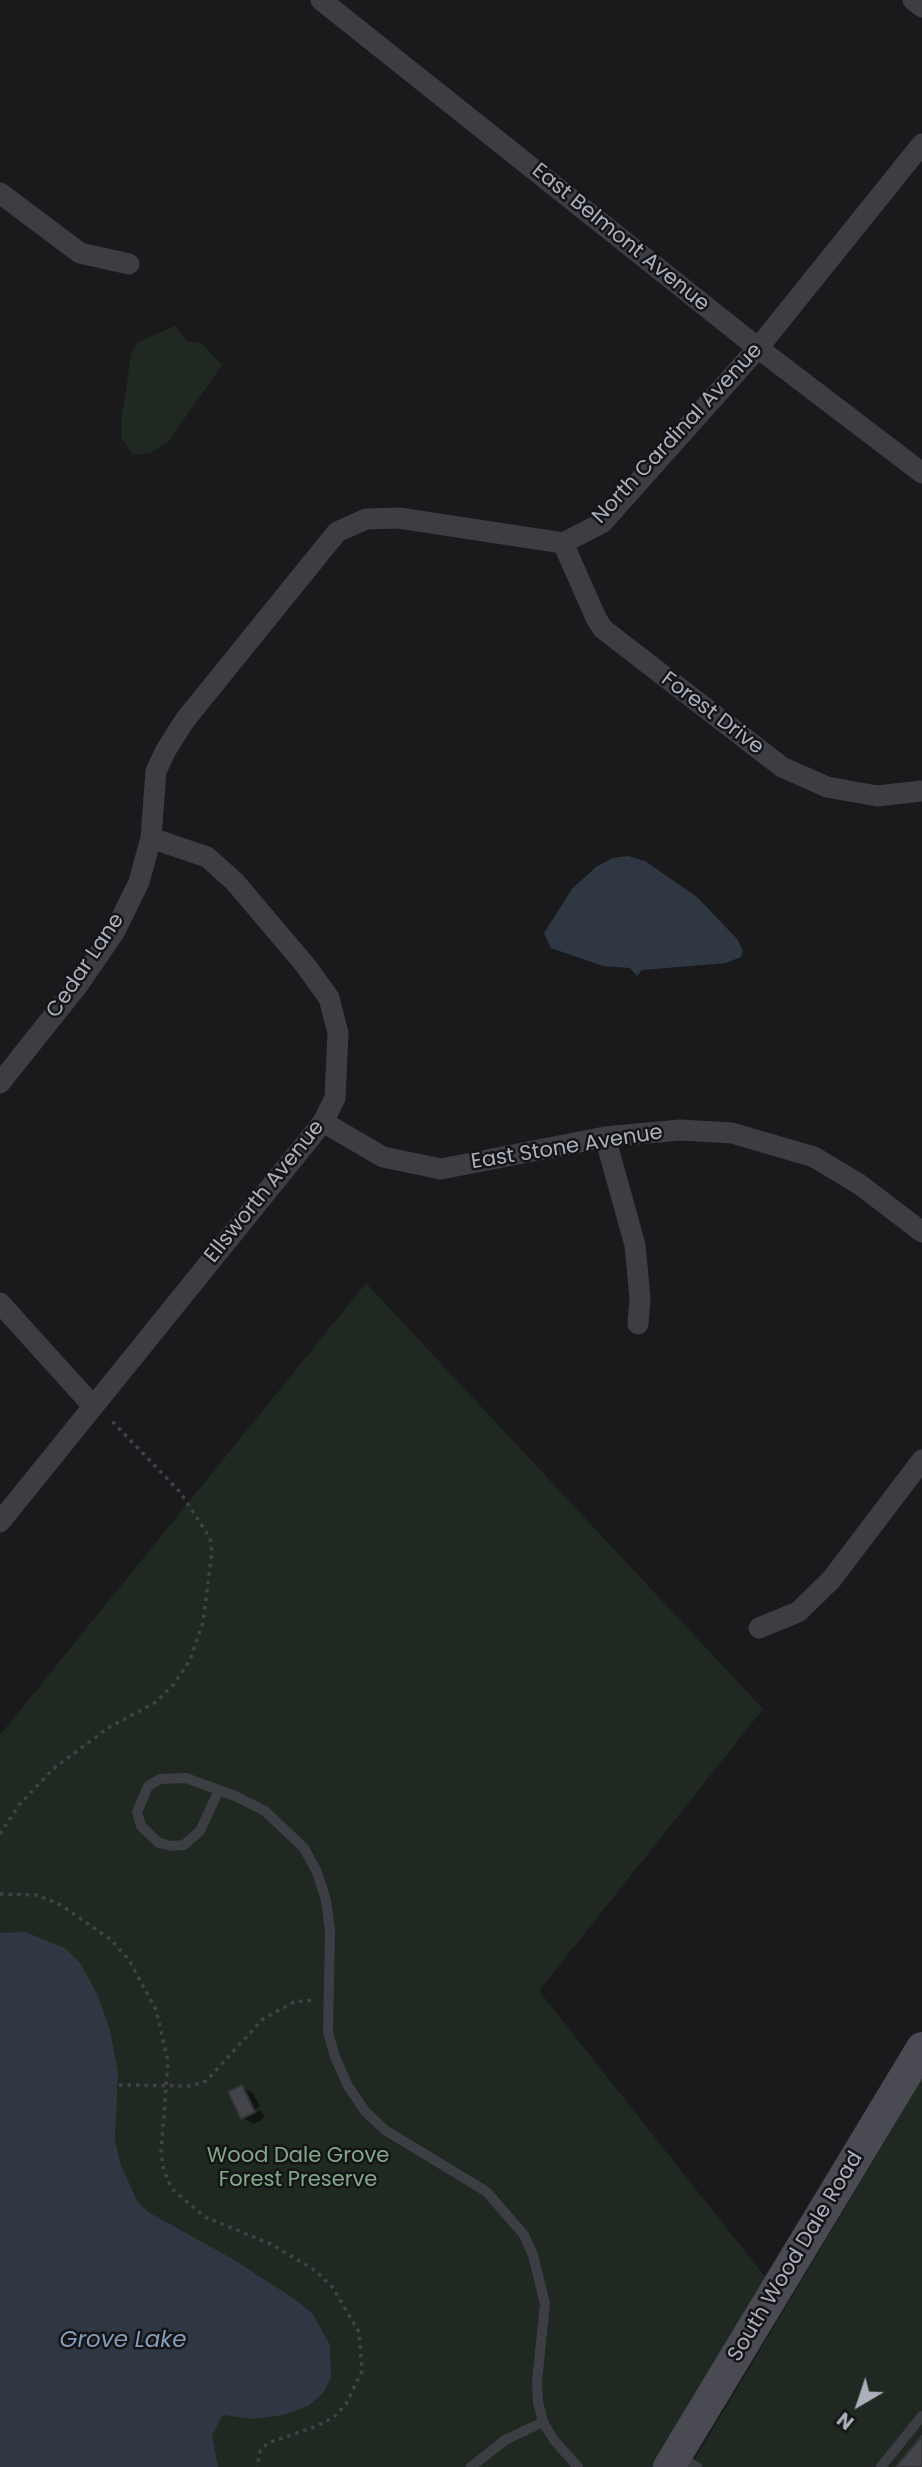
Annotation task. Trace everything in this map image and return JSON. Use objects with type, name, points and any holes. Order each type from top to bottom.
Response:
[{"type":"main road","name":"South Wood Dale Road","points":[[681,2463],[922,2048]]},
{"type":"street","name":"East Belmont Avenue","points":[[321,0],[758,348],[922,473]]},
{"type":"street","points":[[913,0],[922,7]]},
{"type":"street","name":"North Cardinal Avenue","points":[[563,543],[602,523],[758,348],[922,144]]},
{"type":"street","points":[[0,192],[80,253],[129,264]]},
{"type":"street","points":[[151,838],[156,771],[166,750],[185,720],[337,532],[366,520],[400,518],[563,543]]},
{"type":"street","name":"Forest Drive","points":[[563,543],[603,629],[782,767],[827,787],[877,796],[922,791]]},
{"type":"street","name":"Cedar Lane","points":[[0,1083],[78,985],[115,931],[139,883],[151,838]]},
{"type":"street","name":"Ellsworth Avenue","points":[[0,1522],[323,1122],[335,1098],[338,1033],[329,998],[244,892],[207,857],[151,838]]},
{"type":"street","name":"East Stone Avenue","points":[[323,1122],[383,1157],[441,1169],[605,1138],[680,1130],[732,1133],[774,1143],[834,1168],[922,1232]]},
{"type":"street","points":[[605,1138],[635,1245],[640,1286],[638,1324]]},
{"type":"street","points":[[0,1303],[93,1406]]},
{"type":"street","points":[[759,1628],[798,1612],[831,1580],[922,1460]]},
{"type":"lane","points":[[219,1790],[200,1831],[184,1844],[172,1846],[159,1843],[141,1826],[137,1812],[148,1786],[160,1779],[186,1778],[219,1790],[265,1811],[304,1848],[317,1872],[326,1900],[330,1931],[328,2032],[335,2057],[348,2086],[365,2111],[402,2143],[487,2192],[524,2235],[533,2255],[545,2304],[537,2382],[543,2422],[578,2467]]},
{"type":"lane","points":[[881,2467],[922,2416]]},
{"type":"lane","points":[[471,2467],[505,2440],[543,2422]]},
{"type":"path","points":[[0,1834],[19,1805],[53,1769],[108,1728],[156,1702],[174,1684],[190,1660],[203,1622],[212,1552],[205,1527],[180,1492],[109,1418],[93,1406]]},
{"type":"path","points":[[0,1894],[37,1895],[61,1905],[110,1939],[129,1961],[156,2010],[168,2061],[161,2153],[164,2171],[173,2189],[205,2217],[273,2245],[316,2271],[333,2288],[359,2332],[362,2371],[346,2404],[334,2417],[317,2426],[268,2443],[260,2451],[257,2467]]},
{"type":"path","points":[[119,2085],[191,2086],[206,2081],[247,2034],[279,2009],[302,2001],[328,2000]]},
{"type":"green space","points":[[175,326],[187,342],[200,342],[222,365],[168,442],[150,453],[133,455],[122,439],[121,421],[132,350],[138,342]]},
{"type":"green space","name":"Wood Dale Grove Forest Preserve","points":[[366,1283],[763,1709],[539,1991],[767,2279],[659,2467],[0,2467],[0,1735]]},
{"type":"green space","points":[[922,2079],[922,2467],[690,2467]]},
{"type":"water","points":[[628,856],[645,861],[697,897],[737,939],[743,950],[741,957],[726,963],[642,970],[637,976],[630,968],[603,966],[551,948],[544,933],[572,889],[596,867],[613,858]]},
{"type":"water","name":"Grove Lake","points":[[25,1932],[65,1948],[81,1964],[98,1996],[110,2030],[118,2072],[115,2139],[120,2163],[137,2201],[148,2212],[231,2258],[293,2298],[312,2313],[330,2345],[331,2378],[323,2393],[308,2406],[283,2415],[254,2419],[223,2415],[212,2435],[218,2467],[0,2467],[0,1933]]},
{"type":"building","points":[[242,2085],[255,2112],[241,2119],[228,2092]]},
{"type":"building","points":[[922,2436],[922,2467],[896,2467]]}]
